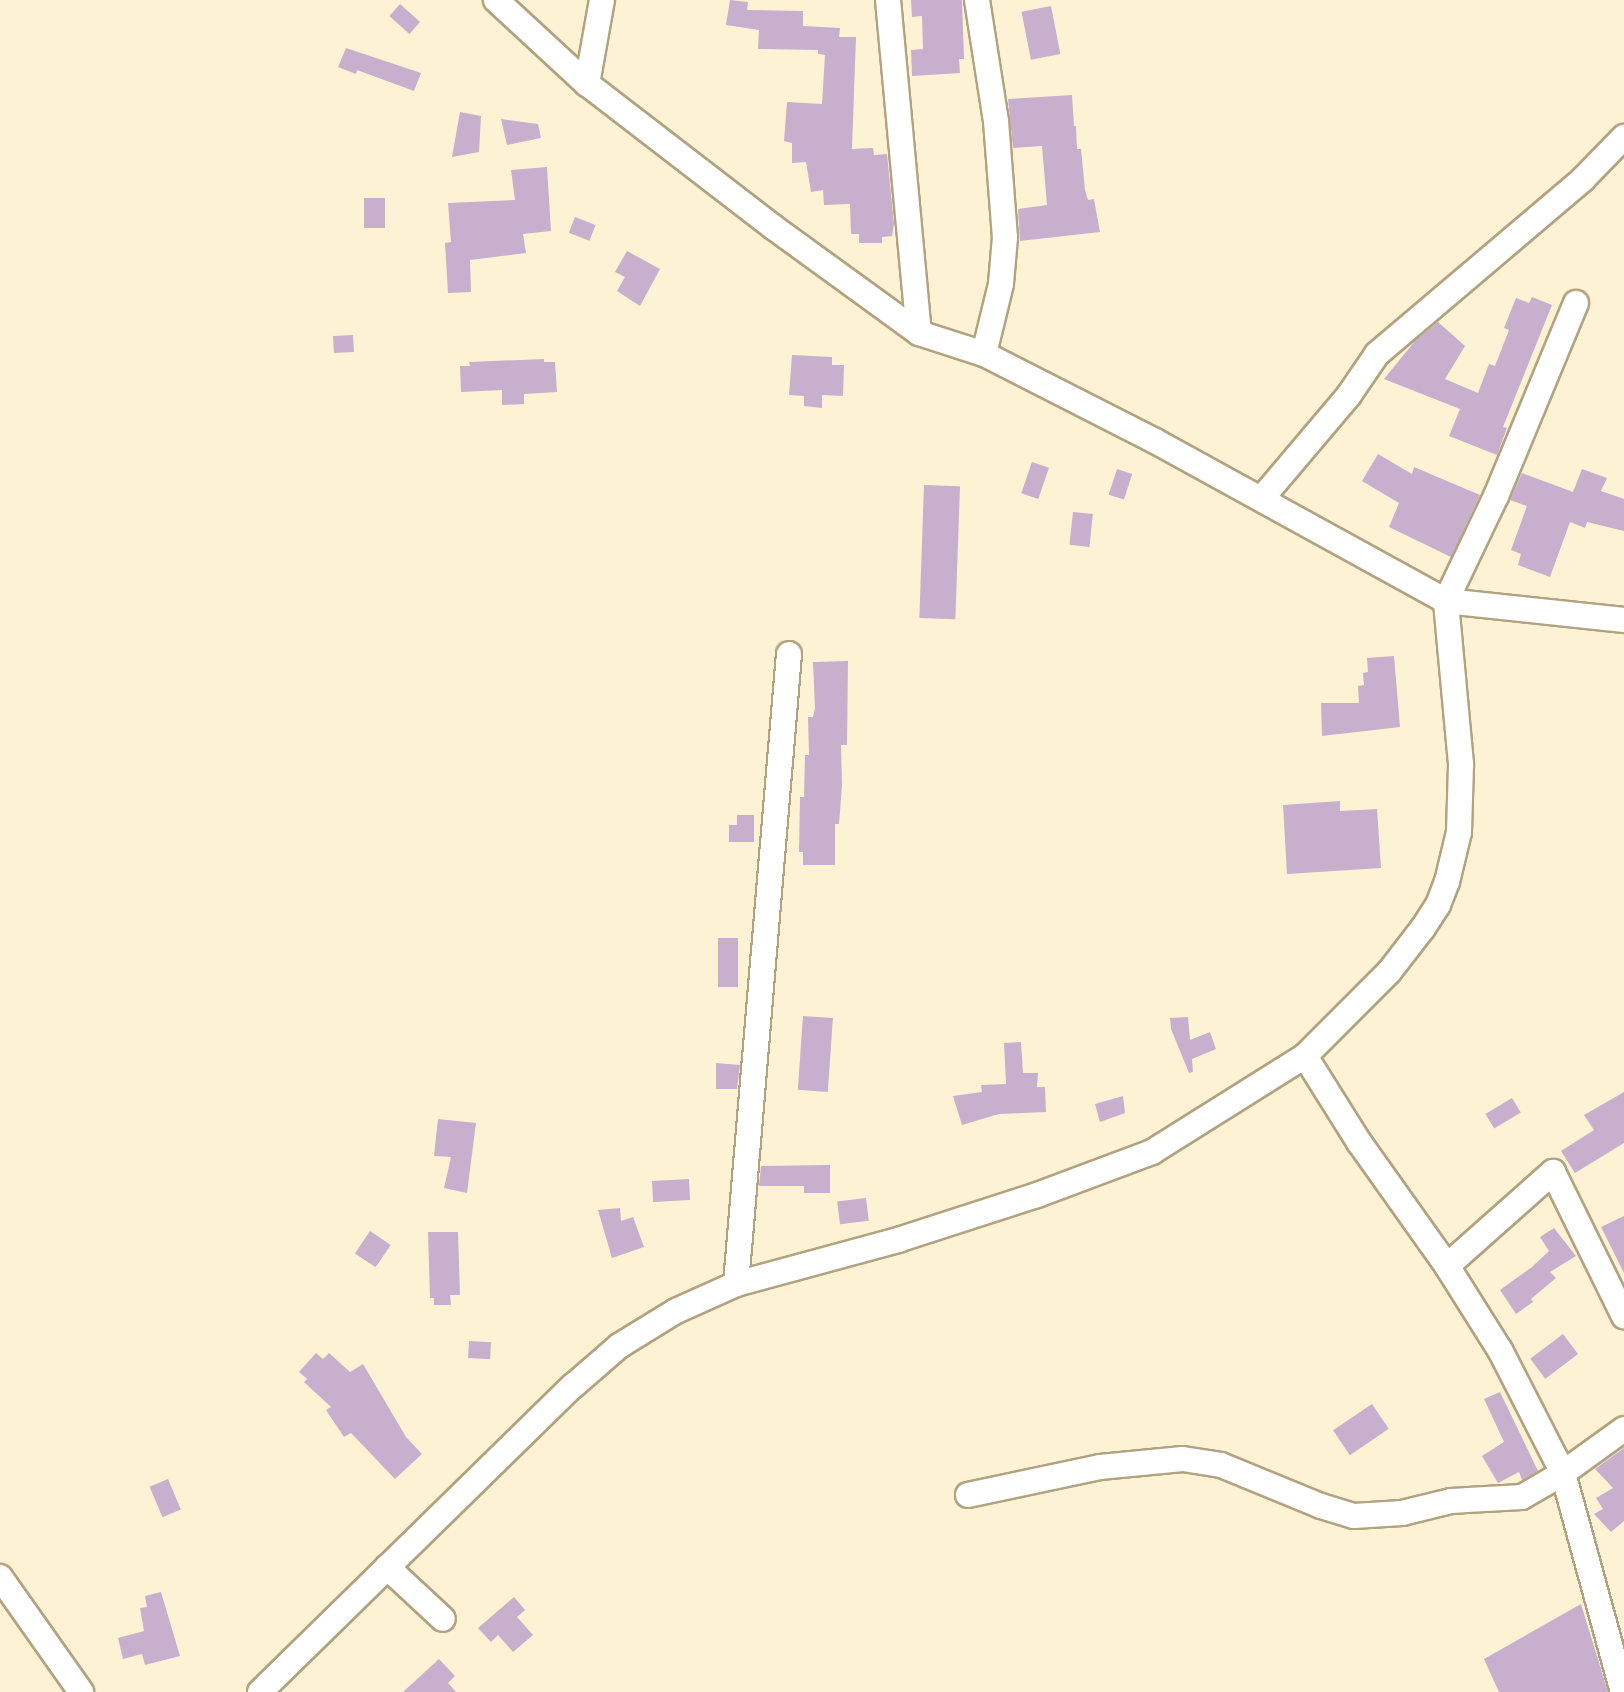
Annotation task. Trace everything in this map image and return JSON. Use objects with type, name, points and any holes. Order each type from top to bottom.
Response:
[{"type":"street","points":[[496,0],[587,84],[773,228],[919,333],[984,354],[1262,498],[1446,601],[1624,620]]},
{"type":"street","points":[[587,84],[602,0]]},
{"type":"street","points":[[888,0],[919,333]]},
{"type":"street","points":[[977,0],[996,121],[1005,237],[1001,284],[984,354]]},
{"type":"street","points":[[1262,498],[1349,396],[1377,354],[1583,179],[1624,137]]},
{"type":"street","points":[[260,1692],[573,1386],[619,1346],[676,1311],[736,1284],[898,1240],[1037,1195],[1152,1152],[1305,1056],[1396,963],[1438,905],[1447,882],[1459,832],[1461,764],[1446,601],[1496,496],[1576,303]]},
{"type":"street","points":[[736,1284],[789,654]]},
{"type":"street","points":[[1305,1056],[1359,1142],[1447,1266],[1500,1350],[1563,1473],[1623,1692]]},
{"type":"street","points":[[1447,1266],[1553,1172],[1624,1316]]},
{"type":"street","points":[[968,1495],[1100,1467],[1183,1459],[1221,1465],[1321,1506],[1354,1516],[1402,1513],[1451,1502],[1522,1497],[1563,1473],[1624,1429]]},
{"type":"street","points":[[387,1567],[443,1619]]},
{"type":"street","points":[[0,1577],[81,1692]]},
{"type":"building","points":[[730,0],[748,2],[747,10],[803,11],[803,26],[840,28],[839,37],[856,37],[852,149],[873,148],[874,155],[887,154],[894,224],[892,236],[882,237],[882,243],[859,243],[859,234],[851,234],[850,204],[824,205],[823,190],[811,192],[806,162],[792,163],[792,143],[784,141],[787,102],[822,104],[825,55],[818,54],[818,50],[758,49],[759,30],[726,25]]},
{"type":"building","points":[[911,0],[962,0],[964,59],[959,59],[960,73],[912,76],[911,50],[923,49],[922,16],[912,17]]},
{"type":"building","points":[[400,4],[420,22],[409,34],[389,16]]},
{"type":"building","points":[[1051,6],[1060,54],[1031,60],[1022,12]]},
{"type":"building","points":[[346,48],[421,73],[414,91],[357,70],[356,74],[338,67]]},
{"type":"building","points":[[1072,95],[1077,149],[1081,149],[1085,190],[1088,200],[1094,199],[1100,232],[1020,241],[1018,209],[1047,205],[1042,146],[1013,148],[1008,99]]},
{"type":"building","points":[[460,112],[481,116],[479,152],[452,157]]},
{"type":"building","points":[[501,119],[538,124],[541,138],[507,145]]},
{"type":"building","points":[[547,167],[551,231],[523,234],[526,253],[470,260],[471,292],[448,293],[445,243],[451,242],[448,203],[515,200],[511,170]]},
{"type":"building","points":[[364,198],[385,198],[385,228],[364,228]]},
{"type":"building","points":[[575,217],[596,225],[589,241],[569,233]]},
{"type":"building","points":[[627,251],[660,269],[640,306],[617,291],[625,277],[615,272]]},
{"type":"building","points":[[1532,297],[1552,305],[1503,427],[1507,428],[1497,455],[1449,436],[1460,409],[1384,379],[1415,341],[1438,322],[1465,346],[1445,379],[1478,393],[1489,364],[1495,366],[1509,330],[1504,328],[1516,298],[1529,303]]},
{"type":"building","points":[[353,335],[354,352],[334,353],[333,336]]},
{"type":"building","points":[[792,355],[832,357],[832,365],[844,365],[843,396],[822,395],[822,408],[804,406],[804,396],[789,395]]},
{"type":"building","points":[[544,359],[544,362],[555,362],[557,392],[524,394],[524,404],[502,405],[502,390],[461,392],[460,366],[470,366],[469,362]]},
{"type":"building","points":[[1378,454],[1412,474],[1414,467],[1480,495],[1451,557],[1389,527],[1399,503],[1362,481]]},
{"type":"building","points":[[1032,462],[1049,468],[1038,499],[1021,493]]},
{"type":"building","points":[[1117,469],[1132,474],[1124,500],[1109,495]]},
{"type":"building","points":[[1582,469],[1607,478],[1601,491],[1624,499],[1624,531],[1587,522],[1585,528],[1570,522],[1550,577],[1518,565],[1521,554],[1511,550],[1527,506],[1510,500],[1522,473],[1573,492]]},
{"type":"building","points":[[924,485],[960,486],[955,619],[919,618]]},
{"type":"building","points":[[1073,512],[1093,514],[1089,547],[1070,545]]},
{"type":"building","points":[[1394,656],[1400,727],[1322,736],[1321,703],[1359,703],[1358,686],[1364,685],[1363,673],[1368,672],[1367,658]]},
{"type":"building","points":[[848,661],[847,745],[841,745],[842,785],[839,824],[835,824],[835,865],[803,865],[803,852],[799,852],[800,797],[804,797],[805,755],[809,755],[808,717],[813,717],[815,708],[813,662]]},
{"type":"building","points":[[1340,801],[1340,811],[1377,809],[1381,868],[1287,874],[1283,805]]},
{"type":"building","points":[[737,815],[754,815],[754,842],[729,842],[729,825],[737,825]]},
{"type":"building","points":[[718,938],[738,938],[738,987],[718,987]]},
{"type":"building","points":[[803,1016],[833,1018],[828,1092],[798,1090]]},
{"type":"building","points":[[1188,1017],[1190,1040],[1210,1032],[1216,1049],[1192,1059],[1193,1072],[1189,1073],[1171,1029],[1170,1018]]},
{"type":"building","points":[[1021,1042],[1023,1073],[1038,1073],[1037,1087],[1045,1087],[1046,1112],[999,1114],[962,1125],[953,1096],[982,1092],[981,1085],[1006,1084],[1004,1043]]},
{"type":"building","points":[[716,1063],[740,1065],[737,1089],[716,1089]]},
{"type":"building","points":[[1624,1092],[1624,1143],[1575,1173],[1561,1151],[1594,1130],[1584,1115]]},
{"type":"building","points":[[1123,1096],[1125,1113],[1100,1122],[1095,1104]]},
{"type":"building","points":[[1512,1098],[1521,1113],[1494,1129],[1485,1114]]},
{"type":"building","points":[[438,1119],[476,1123],[467,1193],[444,1188],[451,1157],[434,1156]]},
{"type":"building","points":[[830,1165],[830,1193],[804,1193],[804,1186],[759,1186],[761,1166]]},
{"type":"building","points":[[689,1179],[690,1200],[653,1202],[652,1181]]},
{"type":"building","points":[[866,1198],[869,1221],[840,1224],[837,1202]]},
{"type":"building","points":[[620,1208],[621,1221],[633,1217],[644,1247],[612,1258],[598,1210]]},
{"type":"building","points":[[1624,1216],[1624,1273],[1601,1227]]},
{"type":"building","points":[[1554,1228],[1576,1256],[1550,1272],[1556,1278],[1531,1299],[1533,1302],[1516,1314],[1500,1290],[1549,1251],[1540,1237]]},
{"type":"building","points":[[370,1231],[391,1245],[376,1267],[355,1253]]},
{"type":"building","points":[[428,1232],[458,1232],[460,1295],[450,1295],[451,1305],[434,1305],[434,1298],[430,1298]]},
{"type":"building","points":[[1563,1334],[1578,1354],[1545,1379],[1530,1359]]},
{"type":"building","points":[[469,1341],[491,1342],[490,1359],[468,1358]]},
{"type":"building","points":[[316,1353],[323,1359],[329,1353],[350,1372],[363,1364],[406,1437],[422,1454],[395,1479],[351,1433],[344,1437],[326,1410],[331,1407],[304,1382],[307,1379],[299,1372]]},
{"type":"building","points":[[1500,1392],[1538,1471],[1522,1480],[1519,1472],[1498,1483],[1482,1456],[1504,1442],[1484,1399]]},
{"type":"building","points":[[1372,1404],[1389,1429],[1350,1455],[1333,1430]]},
{"type":"building","points":[[1624,1448],[1624,1521],[1611,1532],[1594,1514],[1603,1509],[1596,1498],[1613,1488],[1595,1469]]},
{"type":"building","points":[[168,1479],[181,1509],[162,1517],[150,1487]]},
{"type":"building","points":[[161,1592],[180,1656],[145,1665],[142,1654],[123,1659],[118,1638],[144,1631],[140,1608],[147,1607],[145,1596]]},
{"type":"building","points":[[514,1597],[525,1610],[517,1617],[533,1635],[513,1652],[498,1635],[491,1642],[478,1628]]},
{"type":"building","points":[[1581,1604],[1608,1692],[1499,1692],[1484,1659]]},
{"type":"building","points":[[439,1659],[455,1676],[448,1683],[456,1692],[403,1692]]}]
